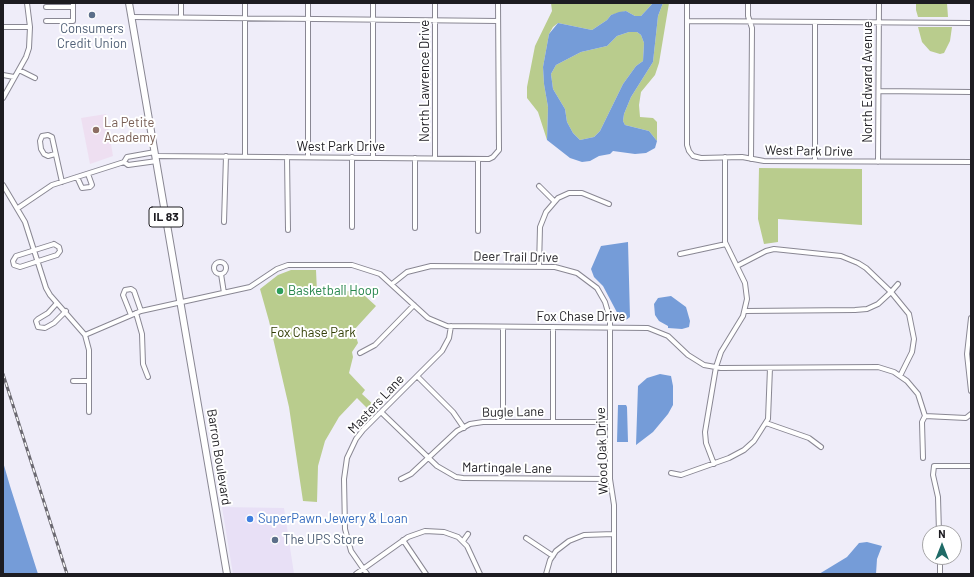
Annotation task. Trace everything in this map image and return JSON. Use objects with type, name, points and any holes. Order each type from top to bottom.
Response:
[{"type":"main road","name":"IL 83","points":[[129,3],[181,302]]},
{"type":"main road","name":"Barron Boulevard","points":[[181,302],[227,574]]},
{"type":"street","points":[[3,98],[19,70],[29,48],[30,27],[27,3]]},
{"type":"street","points":[[181,3],[181,17]]},
{"type":"street","points":[[245,3],[245,156]]},
{"type":"street","points":[[308,3],[308,157]]},
{"type":"street","points":[[373,3],[373,158]]},
{"type":"street","name":"North Lawrence Drive","points":[[435,3],[435,158]]},
{"type":"street","points":[[132,18],[245,17],[498,21],[498,3]]},
{"type":"street","name":"West Park Drive","points":[[687,3],[687,144],[691,154],[700,158],[725,157],[764,161],[971,162]]},
{"type":"street","points":[[748,3],[752,28],[751,159]]},
{"type":"street","name":"North Edward Avenue","points":[[878,162],[879,3]]},
{"type":"street","points":[[46,7],[73,5],[73,21],[46,21]]},
{"type":"street","name":"West Park Drive","points":[[156,156],[489,159],[497,154],[499,150],[498,21]]},
{"type":"street","points":[[687,21],[971,23]]},
{"type":"street","points":[[815,23],[815,161]]},
{"type":"street","points":[[3,27],[30,27]]},
{"type":"street","points":[[19,70],[35,78]]},
{"type":"street","points":[[3,75],[14,77]]},
{"type":"street","points":[[879,91],[971,92]]},
{"type":"street","points":[[55,154],[48,156],[44,154],[41,149],[40,141],[42,136],[48,135],[52,137],[62,182]]},
{"type":"street","points":[[18,208],[45,189],[124,162],[127,157],[156,156]]},
{"type":"street","points":[[124,162],[128,165],[156,156]]},
{"type":"street","points":[[224,222],[226,156]]},
{"type":"street","points":[[287,157],[288,230]]},
{"type":"street","points":[[352,157],[352,227]]},
{"type":"street","points":[[714,464],[706,443],[705,432],[716,368],[721,352],[745,311],[747,289],[726,244],[724,230],[725,157]]},
{"type":"street","points":[[415,158],[415,228]]},
{"type":"street","points":[[478,158],[478,231]]},
{"type":"street","points":[[77,177],[80,186],[85,189],[92,185],[88,174]]},
{"type":"street","points":[[3,186],[18,208],[25,222],[46,288],[57,303],[85,334],[89,350],[89,412]]},
{"type":"street","points":[[539,186],[554,201]]},
{"type":"street","points":[[539,267],[540,228],[546,212],[554,201],[563,195],[576,193],[585,194],[609,204]]},
{"type":"street","points":[[54,244],[59,246],[60,251],[57,255],[38,261],[20,267],[14,265],[14,258],[54,244]]},
{"type":"street","points":[[680,254],[726,244]]},
{"type":"street","points":[[737,266],[766,251],[774,249],[841,256],[866,268],[891,292],[909,314],[914,330],[912,352],[900,376]]},
{"type":"street","name":"Fox Chase Drive","points":[[85,334],[141,311],[250,287],[277,269],[295,264],[360,266],[380,274],[434,322],[451,326],[643,327],[660,331],[697,362],[716,368],[878,367],[900,376],[918,394],[925,416]]},
{"type":"street","name":"Deer Trail Drive","points":[[392,284],[407,272],[425,266],[539,267],[570,270],[590,282],[605,302],[610,327]]},
{"type":"street","points":[[221,274],[224,293]]},
{"type":"street","points":[[745,311],[867,309],[878,304],[898,284]]},
{"type":"street","points":[[131,315],[123,295],[125,290],[128,288],[134,291],[141,311]]},
{"type":"street","points":[[57,303],[48,313],[38,319],[36,322],[38,327],[45,328],[54,323],[66,312]]},
{"type":"street","points":[[360,354],[375,345],[414,305]]},
{"type":"street","points":[[136,313],[142,334],[143,364],[148,377]]},
{"type":"street","points":[[970,318],[967,367],[971,391]]},
{"type":"street","name":"Masters Lane","points":[[366,574],[351,551],[344,529],[345,468],[356,439],[442,351],[449,338],[451,326]]},
{"type":"street","points":[[502,422],[503,327]]},
{"type":"street","points":[[553,327],[553,421]]},
{"type":"street","name":"Wood Oak Drive","points":[[610,327],[610,479],[614,505],[614,574]]},
{"type":"street","points":[[671,473],[681,475],[714,464],[744,450],[754,442],[766,422],[769,411],[770,368]]},
{"type":"street","points":[[417,376],[453,412],[464,428]]},
{"type":"street","points":[[73,381],[89,381]]},
{"type":"street","name":"Martingale Lane","points":[[381,412],[441,470],[463,478],[610,479]]},
{"type":"street","points":[[923,458],[922,422],[925,416],[966,418],[971,414]]},
{"type":"street","name":"Bugle Lane","points":[[401,478],[411,474],[451,436],[478,422],[610,422]]},
{"type":"street","points":[[766,422],[809,438],[822,447]]},
{"type":"street","points":[[939,525],[938,497],[933,475],[934,466],[971,466]]},
{"type":"street","points":[[356,574],[403,540],[418,532],[439,532],[451,534],[463,541],[469,550],[480,574]]},
{"type":"street","points":[[463,541],[468,534]]},
{"type":"street","points":[[546,574],[553,556],[563,545],[576,537],[591,534],[614,534]]},
{"type":"street","points":[[526,538],[553,556]]},
{"type":"street","points":[[403,540],[426,574]]},
{"type":"shaded area","name":"La Petite Academy","points":[[106,114],[113,156],[90,164],[81,118]]},
{"type":"shaded area","points":[[222,507],[284,508],[294,574],[233,574]]},
{"type":"green space","points":[[551,3],[653,3],[641,16],[635,16],[626,11],[611,15],[607,20],[592,30],[558,23],[553,27],[549,34],[543,67],[548,107],[547,140],[538,112],[527,98],[527,87],[535,46],[552,11]]},
{"type":"green space","points":[[663,3],[669,3],[659,63],[655,75],[641,92],[639,105],[640,117],[653,118],[657,122],[657,141],[649,131],[625,125],[623,121],[624,114],[631,97],[653,62],[658,16]]},
{"type":"green space","points":[[916,3],[947,3],[948,17],[918,17]]},
{"type":"green space","points":[[918,27],[952,27],[950,41],[944,53],[940,54],[930,51],[922,42]]},
{"type":"green space","points":[[629,32],[637,32],[641,35],[644,43],[643,61],[636,66],[623,84],[600,131],[594,137],[580,140],[573,133],[567,122],[565,109],[553,89],[551,74],[556,65],[581,52],[607,46],[617,36]]},
{"type":"green space","points":[[759,168],[862,169],[862,225],[778,219],[778,242],[764,244],[758,219]]},
{"type":"green space","name":"Fox Chase Park","points":[[291,270],[316,270],[317,292],[352,291],[365,296],[376,306],[354,330],[358,343],[352,352],[353,357],[349,373],[365,390],[362,394],[376,407],[371,412],[357,398],[339,417],[325,441],[318,466],[317,502],[303,501],[289,407],[260,289],[278,275]]},
{"type":"water","points":[[653,3],[663,3],[658,16],[653,62],[631,97],[624,114],[623,121],[625,125],[649,131],[657,141],[655,148],[646,153],[635,154],[613,151],[610,154],[599,156],[590,161],[582,162],[570,158],[547,140],[548,107],[543,67],[549,34],[558,23],[592,30],[607,20],[611,15],[619,12],[626,11],[635,16],[641,16]],"holes":[[[629,32],[637,32],[641,35],[644,43],[643,61],[636,66],[623,84],[600,131],[594,137],[580,140],[573,133],[567,122],[565,109],[553,89],[551,74],[556,65],[581,52],[607,46],[617,36]]]},
{"type":"water","points":[[628,242],[630,317],[626,320],[621,320],[603,286],[594,277],[591,269],[601,246]]},
{"type":"water","points":[[671,296],[686,307],[690,321],[689,327],[682,329],[668,328],[668,326],[659,321],[655,315],[654,304],[658,298]]},
{"type":"water","points":[[660,374],[671,376],[673,386],[673,405],[668,414],[653,432],[636,445],[638,386],[647,378]]},
{"type":"water","points":[[618,405],[626,405],[627,407],[628,442],[617,442]]},
{"type":"water","points":[[3,462],[10,486],[38,574],[3,574]]},
{"type":"water","points":[[867,542],[882,546],[877,559],[876,574],[819,574],[847,557],[859,543]]},
{"type":"railway","points":[[3,374],[67,574]]},
{"type":"place","name":"Consumers Credit Union","points":[[92,15]]},
{"type":"place","name":"La Petite Academy","points":[[96,130]]},
{"type":"place","name":"Basketball Hoop","points":[[280,291]]},
{"type":"place","name":"SuperPawn Jewery & Loan","points":[[250,519]]},
{"type":"place","name":"The UPS Store","points":[[275,540]]}]
